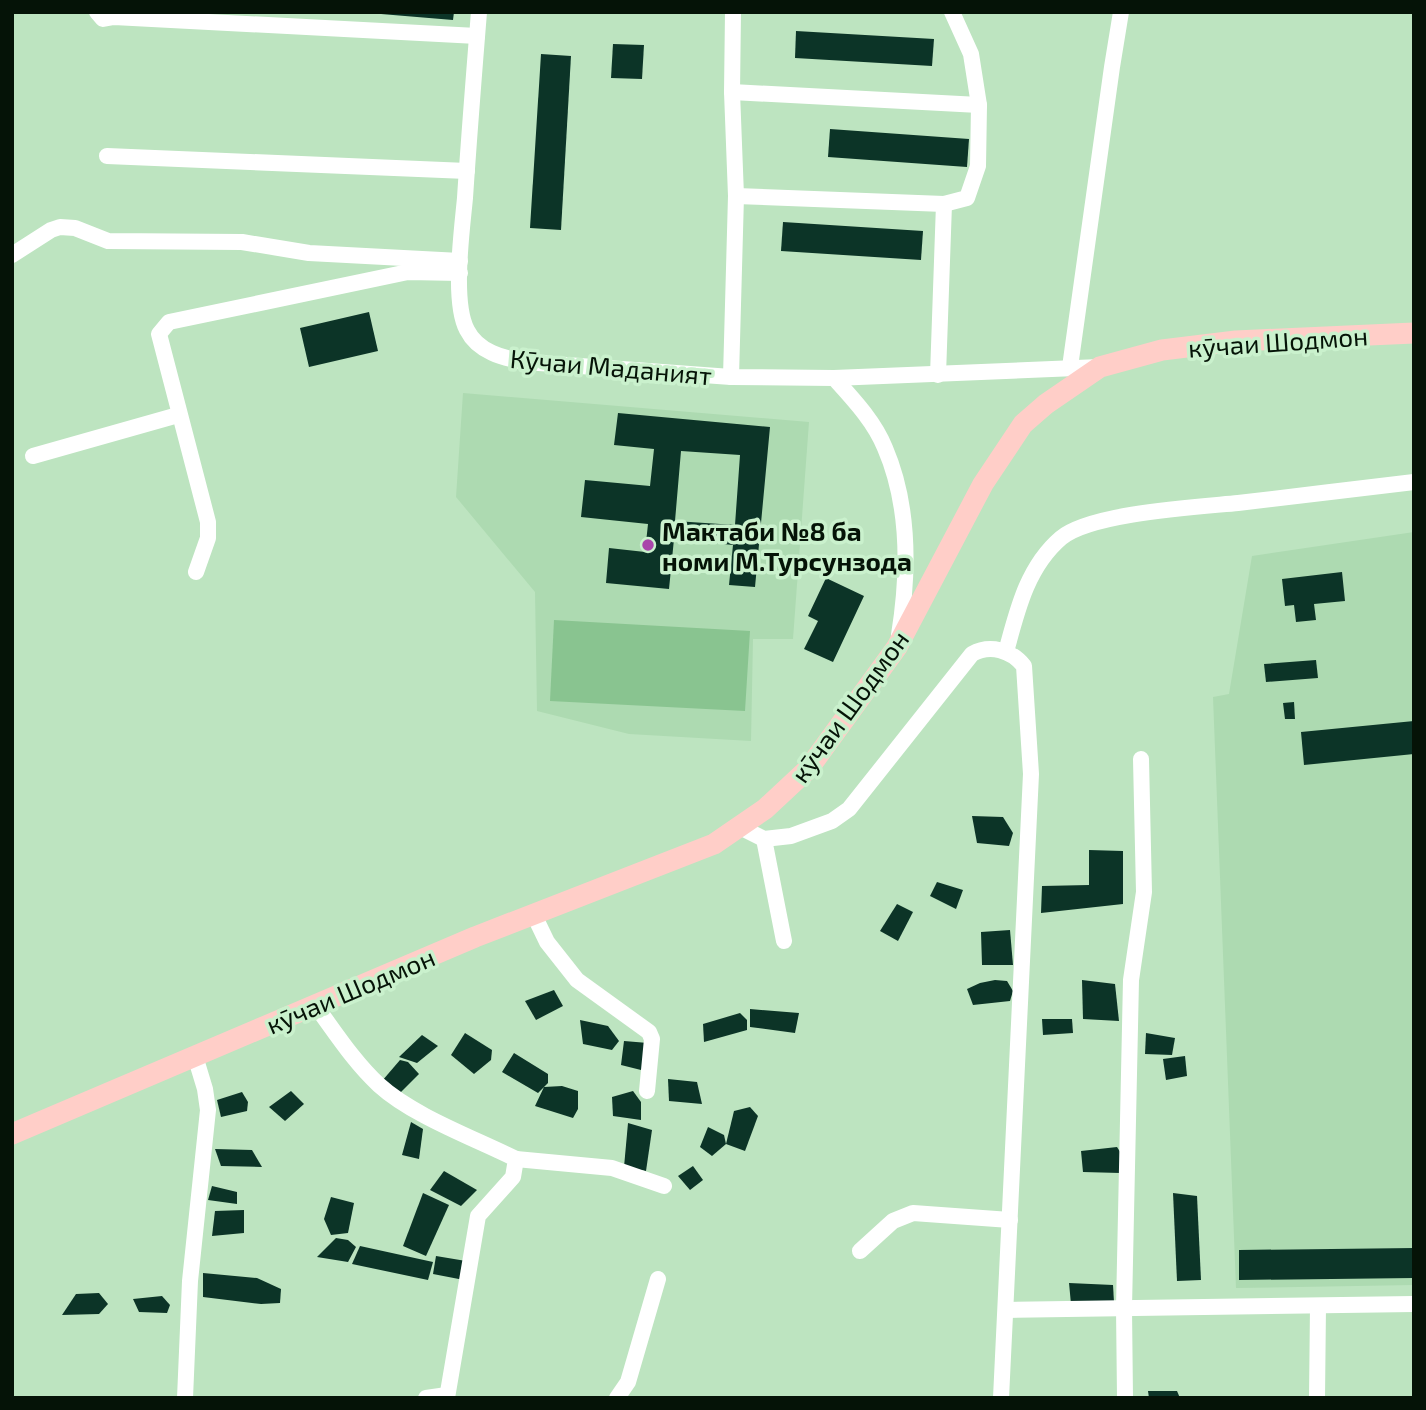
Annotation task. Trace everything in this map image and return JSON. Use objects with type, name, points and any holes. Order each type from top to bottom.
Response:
[{"type":"main road","name":"кӯчаи Шодмон","points":[[12,1134],[315,1005],[714,844],[740,827],[781,796],[809,768],[897,648],[983,484],[1017,432],[1046,404],[1100,368],[1162,350],[1236,341],[1414,333]]},
{"type":"street","points":[[97,12],[103,19],[114,17],[477,36]]},
{"type":"street","name":"Кӯчаи Маданият","points":[[480,12],[460,267],[461,308],[466,330],[478,345],[499,357],[525,362],[731,377],[834,378],[1070,367],[1100,368]]},
{"type":"street","points":[[731,377],[736,197],[732,92],[733,12]]},
{"type":"street","points":[[736,197],[944,204],[967,198],[978,166],[979,105],[971,54],[952,12]]},
{"type":"street","points":[[1070,367],[1121,12]]},
{"type":"street","points":[[732,92],[979,105]]},
{"type":"street","points":[[107,156],[467,171]]},
{"type":"street","points":[[938,375],[944,204]]},
{"type":"street","points":[[12,255],[60,227],[75,228],[108,241],[242,242],[309,253],[460,267]]},
{"type":"street","points":[[196,572],[208,538],[208,522],[159,334],[169,322],[408,272],[460,267]]},
{"type":"street","points":[[834,378],[875,429],[885,448],[898,489],[906,566],[905,596],[897,648]]},
{"type":"street","points":[[33,456],[178,415]]},
{"type":"street","points":[[1006,652],[1025,587],[1048,553],[1073,529],[1136,514],[1414,482]]},
{"type":"street","points":[[740,827],[764,839],[791,836],[832,821],[849,809],[972,654],[990,649],[1006,652],[1021,662],[1026,670],[1031,774],[1001,1398]]},
{"type":"street","points":[[1125,1398],[1124,1308],[1131,979],[1144,892],[1141,759]]},
{"type":"street","points":[[764,839],[784,941]]},
{"type":"street","points":[[534,915],[547,942],[577,980],[649,1032],[652,1039],[646,1091]]},
{"type":"street","points":[[315,1005],[363,1069],[382,1087],[415,1109],[516,1159],[612,1168],[664,1185]]},
{"type":"street","points":[[185,1398],[190,1281],[208,1110],[195,1056]]},
{"type":"street","points":[[426,1398],[447,1396],[478,1216],[513,1177],[516,1159]]},
{"type":"street","points":[[860,1251],[893,1221],[913,1213],[1010,1220]]},
{"type":"street","points":[[617,1398],[628,1382],[658,1279]]},
{"type":"street","points":[[1006,1310],[1414,1304]]},
{"type":"street","points":[[1317,1398],[1318,1306]]},
{"type":"shaded area","name":"Мактаби №8 ба номи М.Турсунзода","points":[[463,393],[809,422],[793,639],[753,639],[751,741],[629,734],[537,711],[535,592],[456,497]]},
{"type":"shaded area","points":[[1414,532],[1414,1285],[1236,1288],[1213,697],[1229,694],[1252,556]]},
{"type":"shaded area","points":[[554,620],[750,631],[745,711],[550,701]]},
{"type":"building","points":[[381,12],[454,12],[453,20]]},
{"type":"building","points":[[796,31],[934,39],[932,66],[795,58]]},
{"type":"building","points":[[613,44],[644,45],[642,79],[611,78]]},
{"type":"building","points":[[541,54],[571,56],[561,230],[530,228]]},
{"type":"building","points":[[830,129],[969,139],[967,167],[828,157]]},
{"type":"building","points":[[783,222],[923,231],[921,260],[781,251]]},
{"type":"building","points":[[369,312],[378,351],[309,367],[300,328]]},
{"type":"building","points":[[618,413],[770,427],[755,587],[729,585],[733,545],[674,539],[669,589],[606,583],[609,548],[645,552],[648,524],[581,517],[585,480],[650,486],[654,449],[614,445]],"holes":[[[681,451],[740,455],[735,525],[675,521]]]},
{"type":"building","points":[[1342,572],[1345,601],[1314,604],[1316,620],[1296,622],[1294,605],[1285,606],[1282,579]]},
{"type":"building","points":[[826,578],[864,596],[833,662],[804,649],[818,621],[808,616]]},
{"type":"building","points":[[1316,660],[1318,678],[1266,682],[1264,664]]},
{"type":"building","points":[[1294,702],[1295,719],[1285,719],[1283,703]]},
{"type":"building","points":[[1414,721],[1414,754],[1304,765],[1301,732]]},
{"type":"building","points":[[972,816],[1003,817],[1013,833],[1009,846],[977,843]]},
{"type":"building","points":[[1089,850],[1123,851],[1123,904],[1041,913],[1042,886],[1089,885]]},
{"type":"building","points":[[937,882],[963,890],[956,909],[930,896]]},
{"type":"building","points":[[897,904],[913,912],[898,941],[880,931]]},
{"type":"building","points":[[1010,930],[1013,965],[982,965],[981,932]]},
{"type":"building","points":[[995,980],[1007,981],[1013,991],[1010,1001],[973,1005],[967,989]]},
{"type":"building","points":[[1082,980],[1115,984],[1119,1021],[1083,1019]]},
{"type":"building","points":[[554,990],[563,1006],[536,1020],[525,1001]]},
{"type":"building","points":[[750,1009],[799,1013],[795,1033],[750,1027]]},
{"type":"building","points":[[740,1013],[747,1020],[747,1030],[704,1042],[703,1024]]},
{"type":"building","points":[[1042,1019],[1072,1019],[1073,1033],[1043,1035]]},
{"type":"building","points":[[580,1020],[608,1026],[619,1041],[612,1050],[583,1044]]},
{"type":"building","points":[[465,1033],[492,1050],[491,1060],[474,1074],[451,1055]]},
{"type":"building","points":[[1146,1033],[1175,1038],[1172,1055],[1145,1054]]},
{"type":"building","points":[[422,1035],[438,1046],[417,1063],[399,1057]]},
{"type":"building","points":[[624,1041],[648,1043],[645,1071],[621,1065]]},
{"type":"building","points":[[514,1053],[548,1074],[548,1083],[538,1093],[502,1072]]},
{"type":"building","points":[[1185,1056],[1187,1076],[1166,1080],[1163,1059]]},
{"type":"building","points":[[400,1060],[408,1062],[419,1074],[396,1097],[382,1081]]},
{"type":"building","points":[[668,1079],[697,1082],[702,1104],[669,1101]]},
{"type":"building","points":[[562,1086],[578,1091],[578,1109],[573,1118],[535,1106],[544,1087]]},
{"type":"building","points":[[291,1091],[304,1104],[285,1121],[269,1107]]},
{"type":"building","points":[[633,1091],[641,1102],[641,1120],[613,1116],[612,1097]]},
{"type":"building","points":[[242,1092],[248,1102],[247,1111],[221,1117],[217,1100]]},
{"type":"building","points":[[750,1107],[758,1116],[745,1151],[726,1144],[734,1111]]},
{"type":"building","points":[[411,1122],[423,1129],[419,1159],[402,1155]]},
{"type":"building","points":[[628,1123],[652,1130],[646,1171],[624,1167]]},
{"type":"building","points":[[708,1127],[724,1135],[726,1144],[712,1156],[700,1147]]},
{"type":"building","points":[[1117,1147],[1124,1158],[1120,1173],[1083,1172],[1081,1151]]},
{"type":"building","points":[[215,1149],[252,1150],[262,1167],[221,1166]]},
{"type":"building","points":[[693,1166],[703,1180],[690,1190],[678,1176]]},
{"type":"building","points":[[444,1171],[477,1190],[461,1206],[430,1190]]},
{"type":"building","points":[[212,1186],[237,1192],[237,1204],[208,1200]]},
{"type":"building","points":[[423,1193],[449,1205],[426,1256],[403,1246]]},
{"type":"building","points":[[1173,1193],[1197,1196],[1201,1280],[1177,1281]]},
{"type":"building","points":[[331,1197],[354,1203],[348,1233],[331,1235],[324,1219]]},
{"type":"building","points":[[244,1210],[244,1233],[212,1236],[215,1211]]},
{"type":"building","points":[[336,1238],[348,1240],[356,1247],[348,1262],[317,1257]]},
{"type":"building","points":[[360,1246],[433,1262],[428,1280],[352,1264]]},
{"type":"building","points":[[1414,1248],[1414,1278],[1239,1280],[1239,1250]]},
{"type":"building","points":[[436,1256],[466,1261],[464,1280],[433,1274]]},
{"type":"building","points":[[203,1273],[257,1278],[281,1289],[280,1303],[261,1304],[203,1297]]},
{"type":"building","points":[[1069,1283],[1113,1285],[1114,1302],[1071,1304]]},
{"type":"building","points":[[99,1293],[108,1304],[99,1314],[62,1315],[76,1294]]},
{"type":"building","points":[[162,1296],[170,1305],[167,1313],[139,1312],[133,1299]]},
{"type":"building","points":[[1148,1391],[1177,1391],[1180,1398],[1149,1398]]},
{"type":"place","name":"Мактаби №8 ба номи М.Турсунзода","points":[[648,545]]}]
